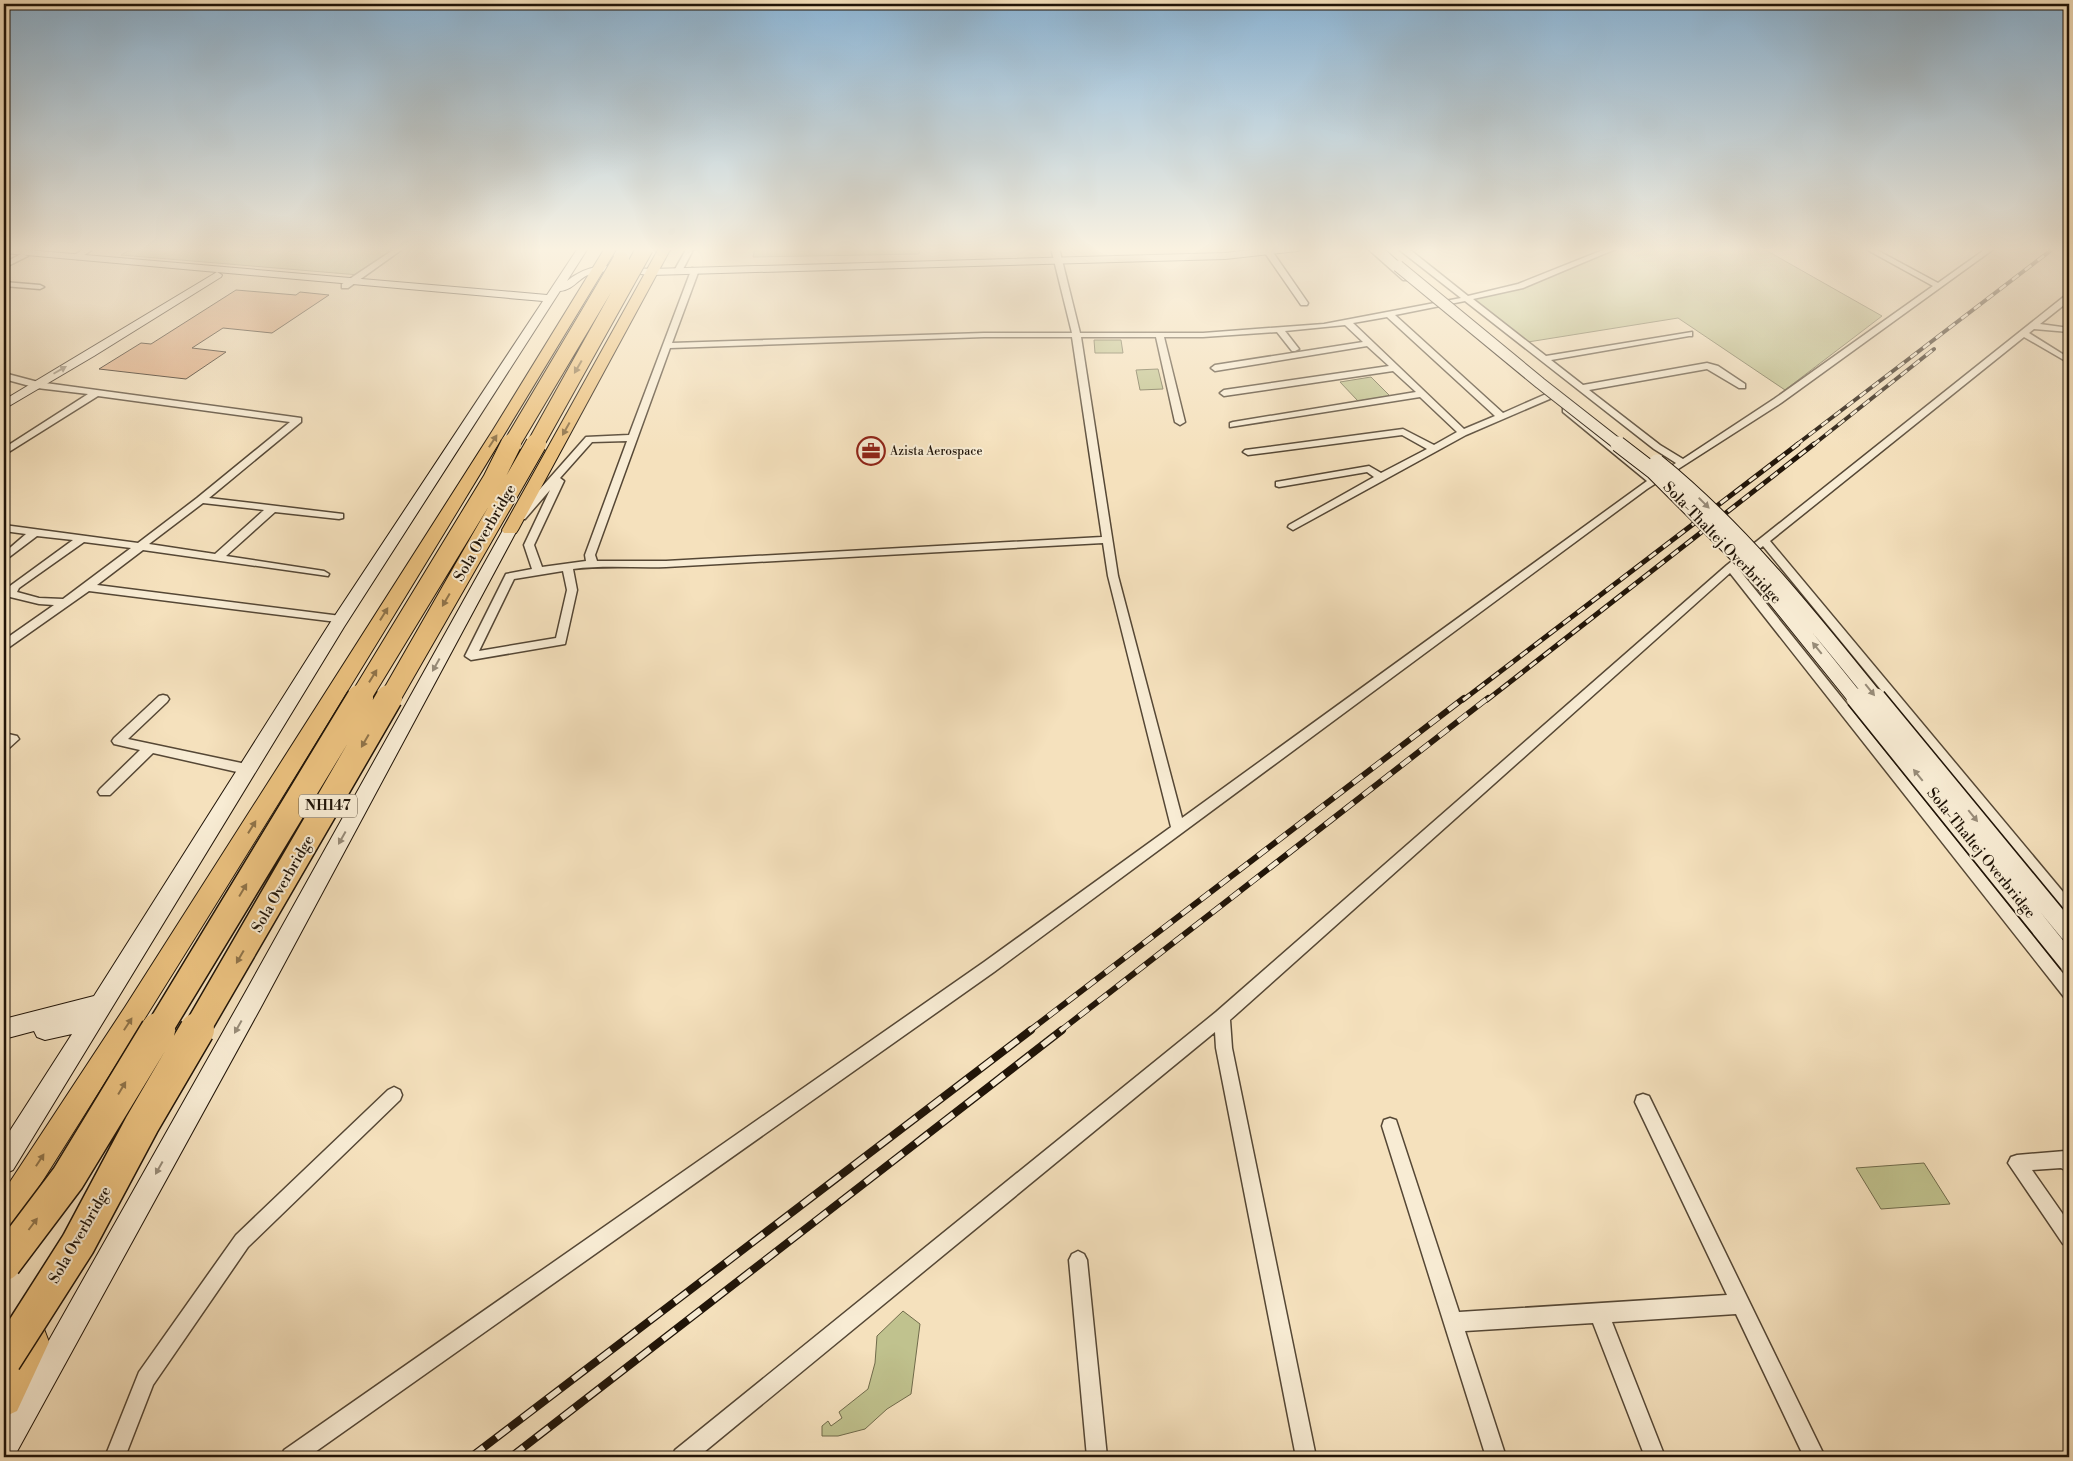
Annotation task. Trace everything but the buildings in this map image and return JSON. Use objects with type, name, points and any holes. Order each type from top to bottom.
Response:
[{"type":"highway","name":"Sola Overbridge","points":[[4,1263],[68,1178],[483,496],[506,450],[587,316]]},
{"type":"highway","name":"Sola Overbridge","points":[[4,1360],[78,1244],[142,1124],[497,513],[617,316]]},
{"type":"highway","points":[[4,1398],[78,1244]]},
{"type":"main road","points":[[4,1216],[144,998],[569,316]]},
{"type":"main road","points":[[510,530],[607,357],[626,316]]},
{"type":"street","points":[[4,405],[151,316]]},
{"type":"street","points":[[4,1162],[246,769],[452,447],[508,367],[538,316]]},
{"type":"street","points":[[592,563],[590,555],[677,316]]},
{"type":"street","points":[[1071,316],[1076,334],[1113,576],[1178,829]]},
{"type":"street","points":[[666,346],[1076,334],[1203,335],[1346,322],[1377,316]]},
{"type":"street","points":[[1391,316],[1502,416]]},
{"type":"street","points":[[1453,316],[1654,482]]},
{"type":"street","name":"Sola-Thaltej Overbridge","points":[[1462,316],[1540,383],[1653,471],[1753,571],[2069,963]]},
{"type":"street","name":"Sola-Thaltej Overbridge","points":[[1469,316],[1681,481],[1714,513],[1794,599],[2069,932]]},
{"type":"street","points":[[1490,316],[1657,447],[1683,463]]},
{"type":"street","points":[[291,1457],[989,967],[1654,482],[1759,415],[1896,316]]},
{"type":"street","points":[[682,1457],[1222,1016],[1731,567],[1765,542],[2045,316]]},
{"type":"street","points":[[1346,322],[1463,434]]},
{"type":"street","points":[[2032,326],[2069,330]]},
{"type":"street","points":[[1279,329],[1295,349]]},
{"type":"street","points":[[1545,359],[1688,334]]},
{"type":"street","points":[[2024,334],[2069,362]]},
{"type":"street","points":[[1159,335],[1180,422]]},
{"type":"street","points":[[1215,368],[1368,343]]},
{"type":"street","points":[[4,416],[77,371],[90,354]]},
{"type":"street","points":[[1582,388],[1707,366],[1715,368],[1742,386]]},
{"type":"street","points":[[1224,393],[1395,368]]},
{"type":"street","points":[[4,376],[37,385],[298,420],[201,500],[87,587],[4,645]]},
{"type":"street","points":[[4,452],[96,393]]},
{"type":"street","points":[[1233,425],[1422,394]]},
{"type":"street","points":[[1293,527],[1381,477],[1463,434],[1549,396]]},
{"type":"street","points":[[1248,452],[1403,432],[1434,449]]},
{"type":"street","points":[[4,1447],[248,1009],[510,530],[589,439],[633,438]]},
{"type":"street","points":[[538,570],[529,545],[563,473],[589,439]]},
{"type":"street","points":[[1279,484],[1369,469],[1381,477]]},
{"type":"street","points":[[201,500],[339,516]]},
{"type":"street","points":[[218,557],[272,509]]},
{"type":"street","points":[[4,528],[218,557],[324,574]]},
{"type":"street","points":[[4,558],[35,532]]},
{"type":"street","points":[[63,602],[39,601],[10,594],[15,586],[83,538]]},
{"type":"street","points":[[568,566],[572,590],[561,640],[472,656],[510,576],[538,570],[568,566],[592,563],[603,565],[666,564],[1108,540]]},
{"type":"street","points":[[1765,542],[2069,909]]},
{"type":"street","points":[[1731,567],[2069,992]]},
{"type":"street","points":[[87,587],[341,620]]},
{"type":"street","points":[[163,699],[118,741],[246,769]]},
{"type":"street","points":[[105,792],[150,748]]},
{"type":"street","points":[[4,1029],[98,1012]]},
{"type":"street","points":[[4,1040],[98,1012]]},
{"type":"street","points":[[1222,1016],[1224,1048],[1306,1457]]},
{"type":"street","points":[[115,1457],[146,1379],[242,1241],[394,1095]]},
{"type":"street","points":[[1643,1102],[1815,1457]]},
{"type":"street","points":[[1390,1126],[1496,1457]]},
{"type":"street","points":[[2069,1164],[2065,1159],[2017,1163],[2069,1238]]},
{"type":"street","points":[[1078,1260],[1097,1457]]},
{"type":"street","points":[[1452,1322],[1741,1304]]},
{"type":"street","points":[[1599,1313],[1655,1457]]},
{"type":"green space","points":[[1496,316],[1882,316],[1785,390],[1678,318],[1528,342]]},
{"type":"green space","points":[[1094,340],[1121,340],[1123,353],[1095,353]]},
{"type":"green space","points":[[1158,369],[1163,389],[1140,390],[1136,370]]},
{"type":"green space","points":[[1371,377],[1390,396],[1358,401],[1340,382]]},
{"type":"green space","points":[[1924,1163],[1950,1204],[1881,1209],[1856,1168]]},
{"type":"green space","points":[[903,1311],[920,1324],[911,1394],[887,1409],[865,1429],[838,1436],[822,1436],[822,1426],[828,1421],[831,1426],[842,1418],[839,1412],[868,1389],[875,1363],[877,1336]]},
{"type":"railway","points":[[1796,445],[1965,316]]},
{"type":"railway","points":[[1813,445],[1934,349]]},
{"type":"railway","points":[[1463,700],[1798,444]]},
{"type":"railway","points":[[1487,700],[1814,444]]},
{"type":"railway","points":[[1029,1031],[1464,698]]},
{"type":"railway","points":[[1060,1031],[1488,698]]},
{"type":"railway","points":[[471,1457],[1031,1030]]},
{"type":"railway","points":[[511,1457],[1062,1030]]},
{"type":"place","name":"Azista Aerospace","points":[[871,451]]}]
